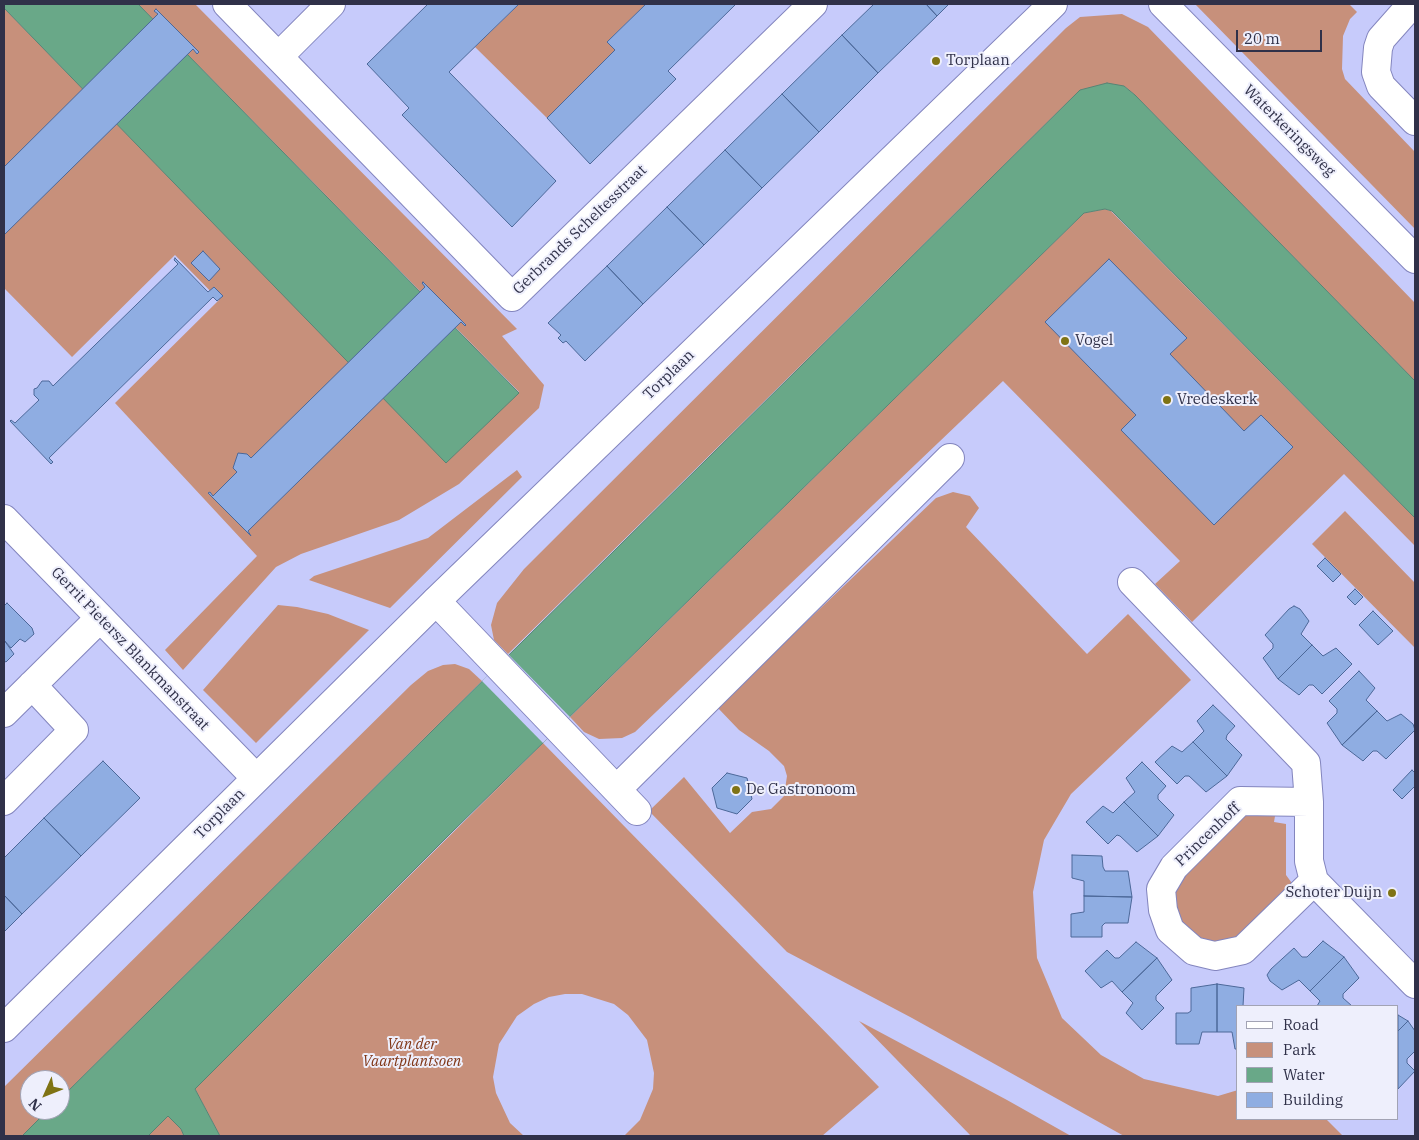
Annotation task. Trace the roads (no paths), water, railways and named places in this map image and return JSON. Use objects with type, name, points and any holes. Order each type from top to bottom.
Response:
[{"type":"street","name":"Gerbrands Scheltesstraat","points":[[227,4],[512,297],[813,4]]},
{"type":"street","points":[[278,56],[331,4]]},
{"type":"street","name":"Torplaan","points":[[4,1028],[436,601],[1054,4]]},
{"type":"street","name":"Waterkeringsweg","points":[[1163,4],[1415,259]]},
{"type":"street","points":[[1412,4],[1380,39],[1376,72],[1381,86],[1415,121]]},
{"type":"street","points":[[616,789],[950,458]]},
{"type":"street","name":"Gerrit Pietersz Blankmanstraat","points":[[4,519],[256,778]]},
{"type":"street","points":[[1132,582],[1306,763],[1309,802],[1309,861],[1314,881],[1415,984]]},
{"type":"street","points":[[436,601],[638,811]]},
{"type":"street","points":[[4,713],[100,618]]},
{"type":"street","points":[[4,801],[74,730],[32,685]]},
{"type":"street","name":"Princenhoff","points":[[1309,802],[1240,801],[1174,866],[1161,889],[1163,910],[1170,930],[1194,951],[1215,956],[1243,950],[1314,881]]},
{"type":"water","points":[[4,4],[138,4],[519,393],[446,463],[4,8]]},
{"type":"water","points":[[1107,83],[1124,86],[1135,95],[1415,381],[1415,518],[1112,211],[1105,209],[1084,213],[453,831],[195,1089],[220,1136],[184,1136],[181,1129],[168,1116],[148,1136],[22,1136],[38,1120],[70,1120],[70,1089],[1080,90]]},
{"type":"place","name":"Torplaan","points":[[936,61]]},
{"type":"place","name":"Vogel","points":[[1065,341]]},
{"type":"place","name":"Vredeskerk","points":[[1167,400]]},
{"type":"place","name":"De Gastronoom","points":[[736,790]]},
{"type":"place","name":"Schoter Duijn","points":[[1392,893]]},
{"type":"park label","name":"Van der Vaartplantsoen","points":[[412,1054]]}]
